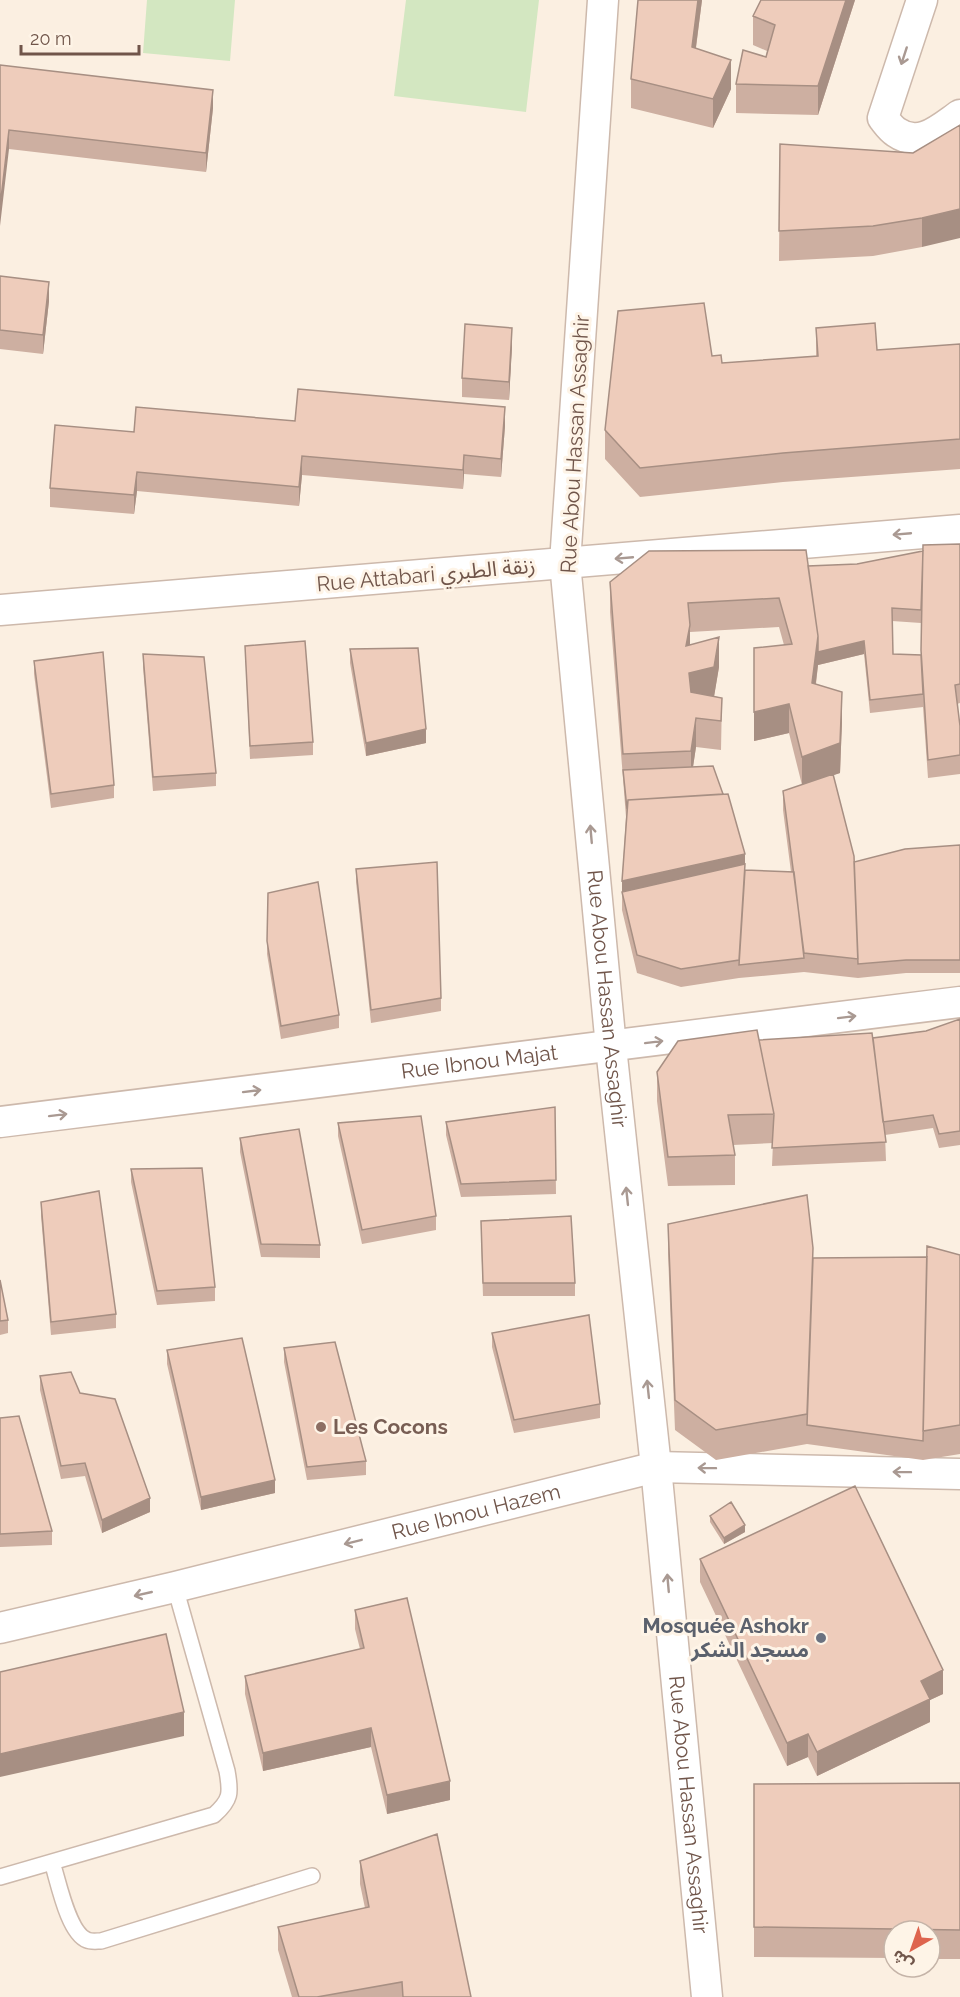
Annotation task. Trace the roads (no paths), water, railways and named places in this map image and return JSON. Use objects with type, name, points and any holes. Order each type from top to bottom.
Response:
[{"type":"street","name":"Rue Abou Hassan Assaghir","points":[[603,0],[565,563],[611,1047],[656,1467],[707,1997]]},
{"type":"street","points":[[922,0],[883,118],[897,133],[912,138],[928,138],[960,115]]},
{"type":"street","name":"Rue Attabari زنقة الطبري","points":[[0,610],[960,530]]},
{"type":"street","name":"Rue Ibnou Majat","points":[[0,1122],[960,1002]]},
{"type":"street","name":"Rue Ibnou Hazem","points":[[0,1628],[175,1587],[656,1467],[960,1474]]},
{"type":"lane","points":[[0,1877],[214,1815],[226,1804],[231,1789],[227,1771],[175,1587]]},
{"type":"lane","points":[[52,1862],[71,1921],[77,1934],[87,1941],[101,1941],[312,1876]]},
{"type":"place","name":"Les Cocons","points":[[321,1427]]},
{"type":"place","name":"Mosquée Ashokr مسجد الشكر","points":[[821,1638]]}]
